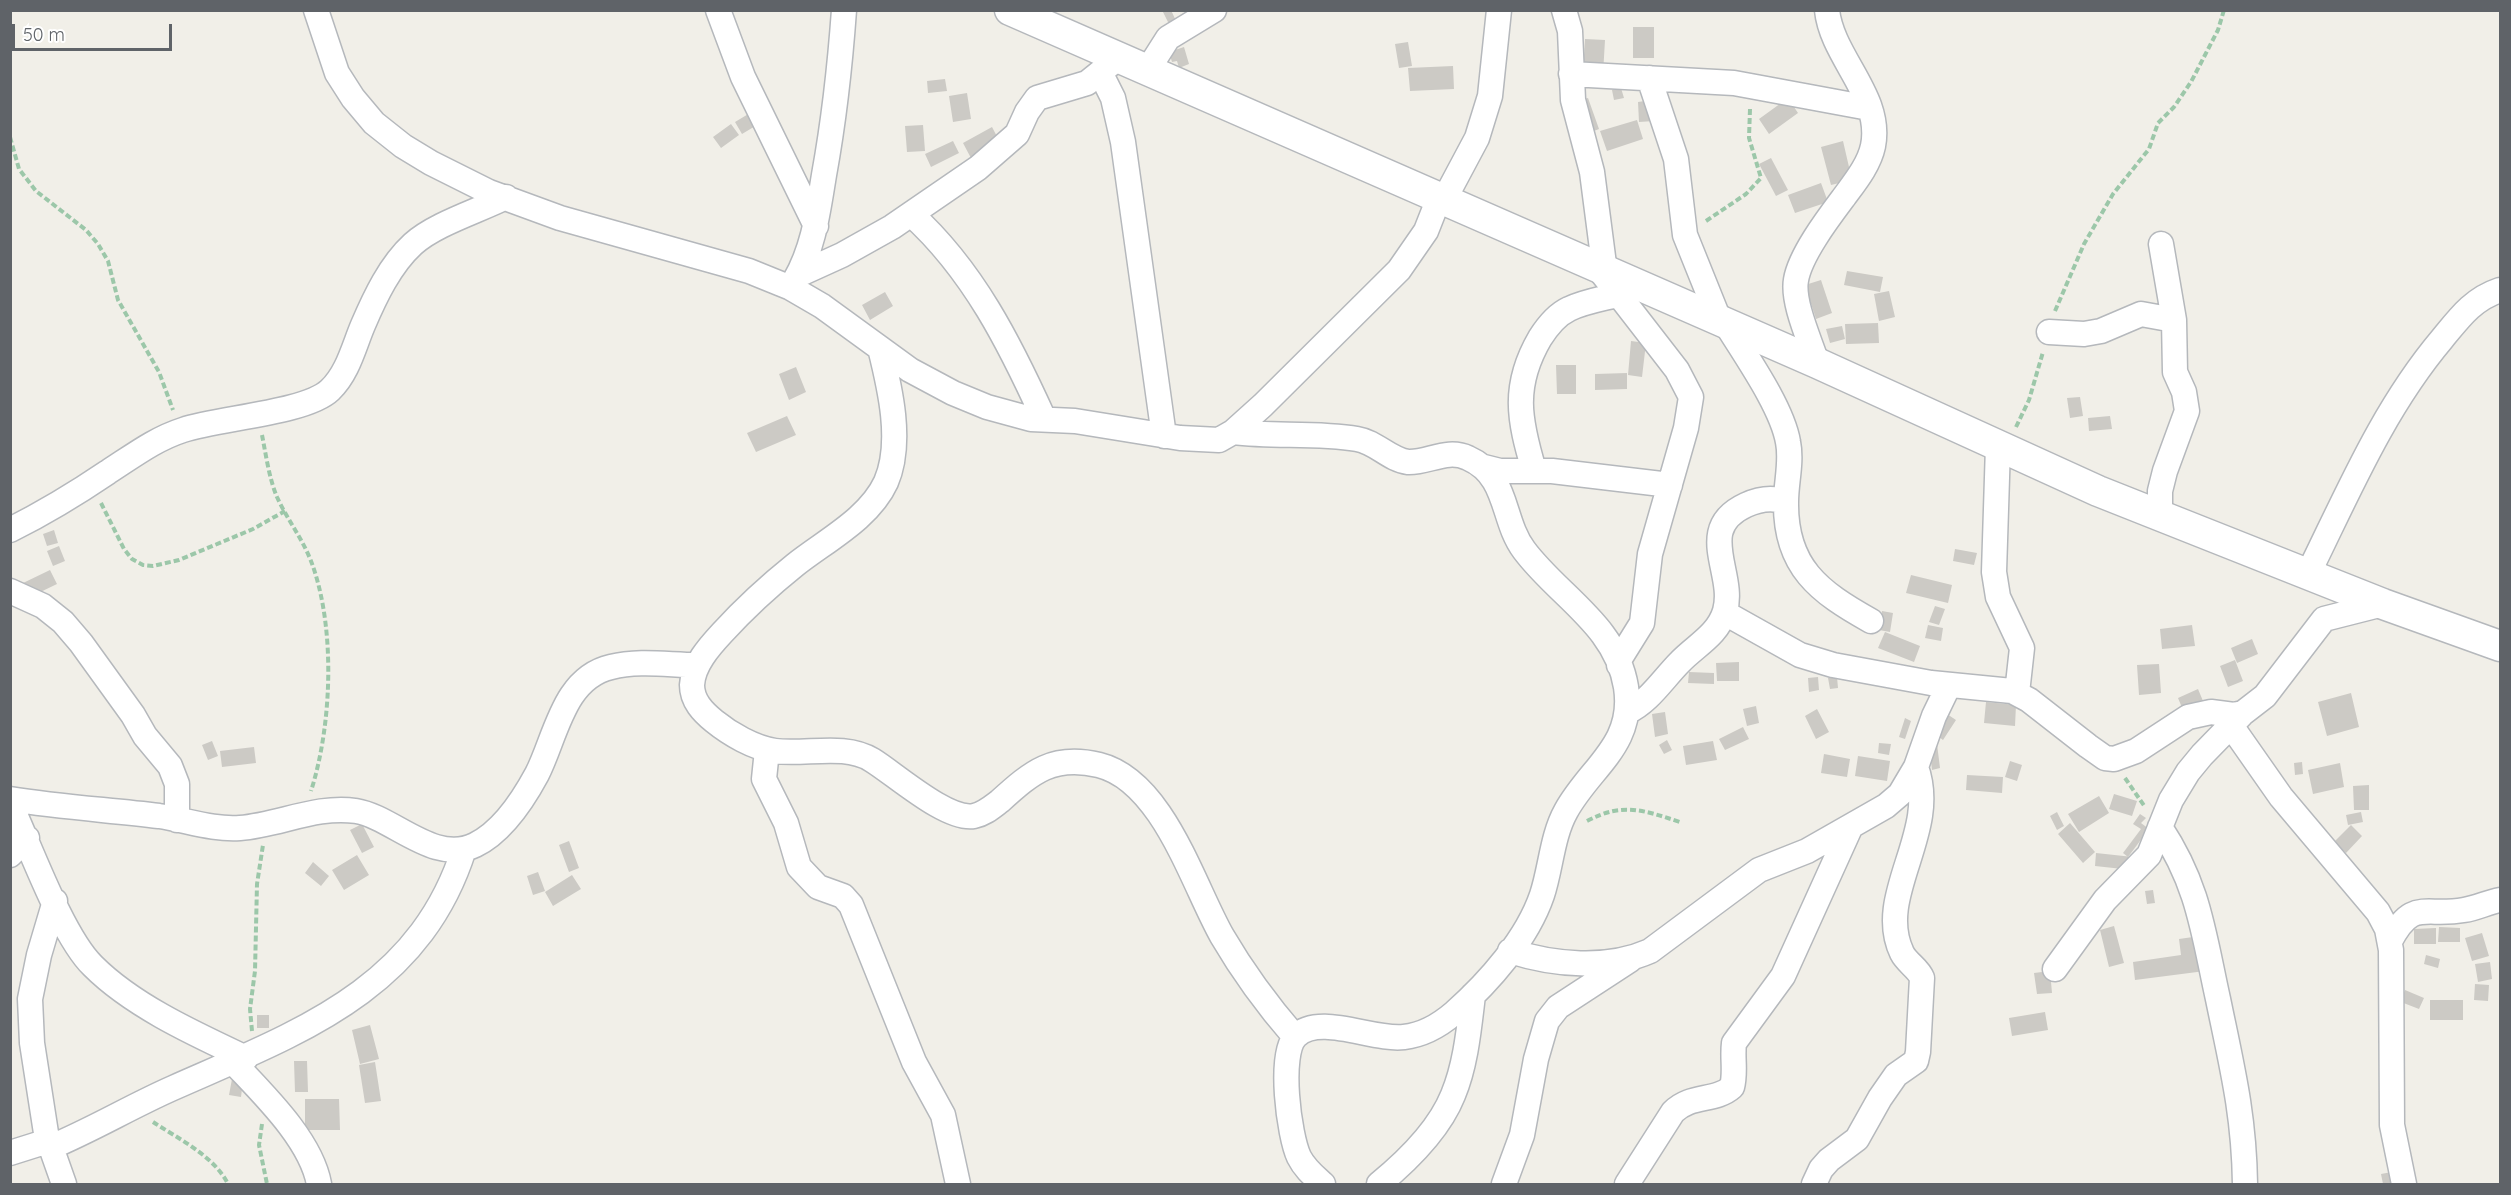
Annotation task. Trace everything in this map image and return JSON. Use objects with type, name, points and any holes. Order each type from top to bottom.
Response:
[{"type":"street","points":[[316,10],[337,73],[353,98],[374,123],[404,146],[431,162],[506,197],[560,218],[749,271],[795,281],[822,306],[910,370],[953,393],[1007,414],[1209,441],[1219,440],[1233,432],[1321,349],[1399,270],[1426,231],[1478,138],[1490,96],[1499,10]]},
{"type":"street","points":[[718,10],[744,77],[816,226]]},
{"type":"street","points":[[795,281],[816,226],[835,119],[844,10]]},
{"type":"street","points":[[1010,10],[1109,66],[1147,71],[1442,199],[1607,278],[1723,323],[1817,363],[2098,491],[2382,603],[2500,645]]},
{"type":"street","points":[[1147,71],[1168,38],[1214,10]]},
{"type":"street","points":[[1564,10],[1570,31],[1573,100],[1593,172],[1607,278],[1677,370],[1690,391],[1691,407],[1650,554],[1642,622],[1619,660],[1619,665]]},
{"type":"street","points":[[1817,363],[1796,297],[1796,279],[1804,260],[1832,214],[1861,174],[1873,147],[1874,126],[1865,95],[1835,41],[1827,10]]},
{"type":"street","points":[[795,281],[911,214],[978,168],[1009,143],[1037,98],[1087,83],[1109,66]]},
{"type":"street","points":[[1109,66],[1113,98],[1123,142],[1164,436]]},
{"type":"street","points":[[1571,74],[1713,81],[1758,86],[1869,108]]},
{"type":"street","points":[[1649,78],[1676,159],[1685,235],[1723,323],[1772,404],[1788,441],[1790,460],[1786,502],[1791,543],[1806,574],[1836,601],[1871,621]]},
{"type":"street","points":[[10,530],[92,482],[156,440],[204,423],[313,402],[331,389],[344,370],[380,290],[407,250],[441,226],[506,197]]},
{"type":"street","points":[[911,214],[941,242],[970,280],[1027,381],[1044,419]]},
{"type":"street","points":[[2160,516],[2160,491],[2164,471],[2187,411],[2184,392],[2175,372],[2174,320],[2161,244]]},
{"type":"street","points":[[1534,470],[1526,443],[1520,402],[1521,384],[1535,348],[1552,322],[1607,278]]},
{"type":"street","points":[[2308,574],[2378,430],[2413,373],[2468,307],[2483,295],[2500,290]]},
{"type":"street","points":[[2049,332],[2084,334],[2101,331],[2141,314],[2174,320]]},
{"type":"street","points":[[880,348],[889,384],[893,441],[891,466],[878,495],[863,512],[792,567],[728,627],[697,665],[692,684],[694,696],[702,711],[736,735],[767,750],[858,752],[941,807],[960,815],[973,817],[989,810],[1028,776],[1044,767],[1067,761],[1085,762],[1119,774],[1136,786],[1161,817],[1236,959],[1275,1014],[1295,1037]]},
{"type":"street","points":[[1233,432],[1348,438],[1371,442],[1401,460],[1411,462],[1437,456],[1462,455],[1484,467],[1500,471],[1534,470],[1670,485]]},
{"type":"street","points":[[1995,444],[1994,572],[1998,597],[2022,648],[2018,693]]},
{"type":"street","points":[[1323,1185],[1306,1169],[1294,1141],[1286,1067],[1288,1049],[1295,1037],[1322,1025],[1369,1035],[1403,1038],[1427,1031],[1452,1015],[1473,995],[1531,922],[1542,893],[1564,815],[1577,792],[1618,743],[1627,712],[1626,687],[1619,665],[1597,625],[1544,575],[1514,536],[1498,484],[1484,467]]},
{"type":"street","points":[[1627,712],[1638,707],[1682,660],[1712,633],[1725,613],[1726,591],[1718,540],[1730,515],[1752,502],[1772,498],[1786,502]]},
{"type":"street","points":[[10,591],[43,606],[63,622],[81,643],[133,715],[145,736],[170,766],[177,784],[177,820]]},
{"type":"street","points":[[2055,969],[2105,900],[2149,855],[2160,827],[2188,772],[2202,755],[2265,696],[2324,619],[2382,603]]},
{"type":"street","points":[[1725,613],[1800,655],[1885,676],[2018,693],[2105,758],[2114,759],[2136,751],[2188,717],[2211,712],[2234,715],[2281,797],[2378,912],[2390,941],[2392,1125],[2404,1185]]},
{"type":"street","points":[[10,801],[239,828],[332,810],[358,811],[423,843],[464,849],[476,845],[492,833],[516,807],[537,774],[563,711],[586,678],[610,667],[637,663],[697,665]]},
{"type":"street","points":[[1504,1185],[1522,1135],[1536,1059],[1547,1021],[1558,1007],[1670,937],[1759,870],[1807,851],[1900,795],[1916,767],[1934,716],[1949,685]]},
{"type":"street","points":[[767,750],[764,779],[786,823],[794,856],[808,879],[818,887],[843,896],[850,905],[914,1062],[943,1115],[958,1185]]},
{"type":"street","points":[[1814,1185],[1821,1169],[1857,1139],[1891,1081],[1913,1064],[1918,1053],[1922,978],[1919,970],[1902,954],[1896,917],[1902,878],[1919,831],[1923,805],[1922,782],[1916,767]]},
{"type":"street","points":[[10,801],[63,920],[92,966],[138,1000],[194,1034],[247,1057],[268,1100],[293,1131],[317,1174],[319,1185]]},
{"type":"street","points":[[1627,1185],[1673,1112],[1682,1104],[1722,1093],[1732,1087],[1735,1073],[1734,1043],[1783,976],[1851,826]]},
{"type":"street","points":[[2160,827],[2183,864],[2198,905],[2236,1078],[2244,1132],[2244,1185]]},
{"type":"street","points":[[10,855],[27,838]]},
{"type":"street","points":[[10,1153],[49,1144],[247,1057],[295,1034],[350,999],[378,980],[400,960],[418,937],[455,877],[464,849]]},
{"type":"street","points":[[2390,941],[2401,921],[2409,914],[2464,910],[2500,900]]},
{"type":"street","points":[[55,902],[39,954],[30,999],[32,1043],[49,1144],[64,1185]]},
{"type":"street","points":[[1510,951],[1549,962],[1632,959]]},
{"type":"street","points":[[1379,1185],[1405,1163],[1453,1097],[1464,1056],[1473,995]]},
{"type":"path","points":[[1995,444],[2011,433],[2022,417],[2049,332],[2084,243],[2113,194],[2149,149],[2158,123],[2174,108],[2192,82],[2218,30],[2224,10]]},
{"type":"path","points":[[1685,235],[1746,195],[1759,182],[1761,174],[1749,138],[1748,116],[1758,86]]},
{"type":"path","points":[[10,137],[19,169],[36,191],[86,230],[108,261],[118,300],[159,372],[180,431]]},
{"type":"path","points":[[259,413],[276,494],[312,563],[322,603],[326,637],[326,710],[316,773],[303,815]]},
{"type":"path","points":[[92,482],[124,549],[143,565],[153,566],[179,560],[253,529],[285,511]]},
{"type":"path","points":[[2114,759],[2160,827]]},
{"type":"path","points":[[1557,835],[1602,813],[1624,808],[1680,822]]},
{"type":"path","points":[[247,1057],[255,970],[257,884],[266,823]]},
{"type":"path","points":[[267,1185],[259,1145],[268,1100]]},
{"type":"path","points":[[129,1107],[197,1150],[219,1170],[228,1185]]},
{"type":"building","points":[[1162,10],[1171,10],[1176,21],[1169,24]]},
{"type":"building","points":[[1633,27],[1654,27],[1654,58],[1633,58]]},
{"type":"building","points":[[1585,39],[1605,40],[1603,74],[1583,73]]},
{"type":"building","points":[[1408,42],[1412,66],[1399,68],[1395,44]]},
{"type":"building","points":[[1184,47],[1189,64],[1179,68],[1177,61],[1172,62],[1169,52]]},
{"type":"building","points":[[1453,66],[1454,89],[1410,91],[1408,68]]},
{"type":"building","points":[[945,79],[947,91],[928,93],[927,81]]},
{"type":"building","points":[[1621,88],[1624,98],[1614,100],[1612,90]]},
{"type":"building","points":[[967,93],[971,119],[953,122],[949,96]]},
{"type":"building","points":[[1588,98],[1599,129],[1589,133],[1578,101]]},
{"type":"building","points":[[1788,98],[1798,113],[1769,134],[1759,119]]},
{"type":"building","points":[[1652,100],[1654,121],[1639,122],[1638,102]]},
{"type":"building","points":[[750,113],[757,125],[742,134],[735,122]]},
{"type":"building","points":[[1637,120],[1643,139],[1607,151],[1600,131]]},
{"type":"building","points":[[731,124],[739,135],[721,148],[713,137]]},
{"type":"building","points":[[923,125],[925,151],[907,152],[905,126]]},
{"type":"building","points":[[992,127],[1001,144],[972,160],[963,143]]},
{"type":"building","points":[[953,141],[959,153],[931,167],[925,154]]},
{"type":"building","points":[[1843,141],[1852,180],[1831,185],[1821,147]]},
{"type":"building","points":[[1771,158],[1788,190],[1776,196],[1759,164]]},
{"type":"building","points":[[1821,183],[1828,202],[1795,213],[1788,195]]},
{"type":"building","points":[[1847,271],[1883,277],[1880,292],[1844,285]]},
{"type":"building","points":[[1821,280],[1832,313],[1816,319],[1805,285]]},
{"type":"building","points":[[1889,291],[1895,317],[1879,321],[1874,294]]},
{"type":"building","points":[[885,292],[893,306],[870,320],[862,305]]},
{"type":"building","points":[[1878,323],[1879,343],[1846,344],[1845,324]]},
{"type":"building","points":[[1842,326],[1845,339],[1830,343],[1826,329]]},
{"type":"building","points":[[1631,341],[1646,343],[1642,377],[1628,375]]},
{"type":"building","points":[[1556,365],[1576,365],[1576,394],[1557,394]]},
{"type":"building","points":[[796,367],[806,392],[789,400],[779,374]]},
{"type":"building","points":[[1627,373],[1627,389],[1595,390],[1595,374]]},
{"type":"building","points":[[2080,397],[2083,416],[2070,418],[2067,398]]},
{"type":"building","points":[[787,416],[796,435],[756,452],[747,433]]},
{"type":"building","points":[[2110,416],[2112,429],[2089,431],[2088,418]]},
{"type":"building","points":[[54,530],[58,543],[47,546],[43,534]]},
{"type":"building","points":[[59,546],[65,561],[53,566],[47,551]]},
{"type":"building","points":[[1955,549],[1977,553],[1974,565],[1953,561]]},
{"type":"building","points":[[50,570],[57,584],[28,598],[21,584]]},
{"type":"building","points":[[1911,575],[1952,585],[1948,603],[1906,593]]},
{"type":"building","points":[[1935,606],[1945,609],[1939,625],[1929,622]]},
{"type":"building","points":[[1882,611],[1893,613],[1890,632],[1879,630]]},
{"type":"building","points":[[1928,625],[1943,628],[1941,641],[1925,638]]},
{"type":"building","points":[[2192,625],[2195,646],[2162,649],[2160,629]]},
{"type":"building","points":[[1885,632],[1920,646],[1914,662],[1878,648]]},
{"type":"building","points":[[2252,639],[2258,654],[2237,663],[2231,648]]},
{"type":"building","points":[[2235,660],[2243,681],[2228,687],[2220,666]]},
{"type":"building","points":[[1739,662],[1739,681],[1717,681],[1716,663]]},
{"type":"building","points":[[2159,664],[2161,693],[2139,695],[2137,665]]},
{"type":"building","points":[[1689,672],[1714,673],[1714,684],[1688,683]]},
{"type":"building","points":[[1818,677],[1819,690],[1809,692],[1808,678]]},
{"type":"building","points":[[1837,677],[1838,688],[1830,689],[1828,678]]},
{"type":"building","points":[[2198,689],[2203,701],[2183,710],[2178,698]]},
{"type":"building","points":[[2351,693],[2359,727],[2327,736],[2318,702]]},
{"type":"building","points":[[1986,702],[2016,705],[2015,726],[1984,723]]},
{"type":"building","points":[[1756,706],[1759,723],[1747,726],[1743,709]]},
{"type":"building","points":[[1817,709],[1829,732],[1816,739],[1805,716]]},
{"type":"building","points":[[1665,712],[1668,734],[1655,737],[1652,714]]},
{"type":"building","points":[[1947,714],[1956,720],[1943,740],[1934,733]]},
{"type":"building","points":[[1905,718],[1911,721],[1905,739],[1899,737]]},
{"type":"building","points":[[1743,727],[1749,739],[1725,750],[1719,739]]},
{"type":"building","points":[[1667,740],[1672,750],[1664,754],[1659,745]]},
{"type":"building","points":[[212,741],[218,756],[208,760],[202,745]]},
{"type":"building","points":[[1713,741],[1717,760],[1686,765],[1683,746]]},
{"type":"building","points":[[1879,743],[1891,744],[1889,755],[1878,753]]},
{"type":"building","points":[[1937,744],[1940,768],[1932,770],[1929,745]]},
{"type":"building","points":[[254,747],[256,763],[222,767],[220,751]]},
{"type":"building","points":[[1824,754],[1850,759],[1847,777],[1821,773]]},
{"type":"building","points":[[1858,756],[1890,761],[1887,781],[1855,776]]},
{"type":"building","points":[[2010,761],[2022,765],[2017,781],[2005,777]]},
{"type":"building","points":[[2302,762],[2303,774],[2295,775],[2294,763]]},
{"type":"building","points":[[2340,763],[2344,787],[2313,794],[2308,770]]},
{"type":"building","points":[[1967,775],[2003,777],[2002,793],[1966,790]]},
{"type":"building","points":[[2369,785],[2369,810],[2354,810],[2353,786]]},
{"type":"building","points":[[2114,794],[2137,801],[2132,816],[2109,809]]},
{"type":"building","points":[[2099,796],[2109,813],[2079,832],[2068,814]]},
{"type":"building","points":[[2057,812],[2064,826],[2057,830],[2050,816]]},
{"type":"building","points":[[2361,812],[2363,822],[2348,825],[2346,815]]},
{"type":"building","points":[[2140,814],[2146,818],[2141,823],[2149,829],[2128,857],[2123,853],[2141,829],[2133,824]]},
{"type":"building","points":[[2070,823],[2095,852],[2083,863],[2058,834]]},
{"type":"building","points":[[362,824],[374,847],[362,853],[350,830]]},
{"type":"building","points":[[2351,825],[2362,836],[2346,853],[2334,842]]},
{"type":"building","points":[[569,841],[579,868],[569,872],[559,845]]},
{"type":"building","points":[[2096,853],[2133,857],[2132,870],[2095,866]]},
{"type":"building","points":[[357,855],[369,875],[344,890],[332,870]]},
{"type":"building","points":[[313,862],[329,876],[321,886],[305,873]]},
{"type":"building","points":[[538,872],[545,891],[533,895],[527,876]]},
{"type":"building","points":[[572,875],[581,889],[553,906],[545,892]]},
{"type":"building","points":[[2153,890],[2155,903],[2147,904],[2145,891]]},
{"type":"building","points":[[2114,926],[2124,963],[2109,967],[2100,930]]},
{"type":"building","points":[[2439,927],[2460,928],[2460,942],[2438,942]]},
{"type":"building","points":[[2436,928],[2436,944],[2414,944],[2414,929]]},
{"type":"building","points":[[2482,933],[2489,956],[2472,961],[2465,938]]},
{"type":"building","points":[[2200,936],[2205,971],[2135,980],[2133,962],[2181,955],[2179,939]]},
{"type":"building","points":[[2426,955],[2440,959],[2438,968],[2424,964]]},
{"type":"building","points":[[2490,962],[2492,979],[2478,982],[2475,964]]},
{"type":"building","points":[[2050,971],[2052,993],[2037,994],[2034,973]]},
{"type":"building","points":[[2475,984],[2489,985],[2488,1001],[2474,1000]]},
{"type":"building","points":[[2405,990],[2424,998],[2419,1009],[2401,1002]]},
{"type":"building","points":[[2430,1000],[2463,1000],[2463,1020],[2430,1020]]},
{"type":"building","points":[[2045,1012],[2048,1030],[2012,1036],[2009,1018]]},
{"type":"building","points":[[257,1015],[269,1015],[269,1028],[257,1028]]},
{"type":"building","points":[[370,1025],[379,1059],[360,1064],[352,1030]]},
{"type":"building","points":[[294,1061],[307,1061],[308,1092],[295,1092]]},
{"type":"building","points":[[375,1062],[381,1101],[365,1103],[359,1065]]},
{"type":"building","points":[[232,1079],[243,1081],[241,1097],[229,1095]]},
{"type":"building","points":[[305,1099],[339,1099],[340,1130],[305,1130]]},
{"type":"building","points":[[2397,1171],[2400,1184],[2383,1184],[2381,1174]]}]
